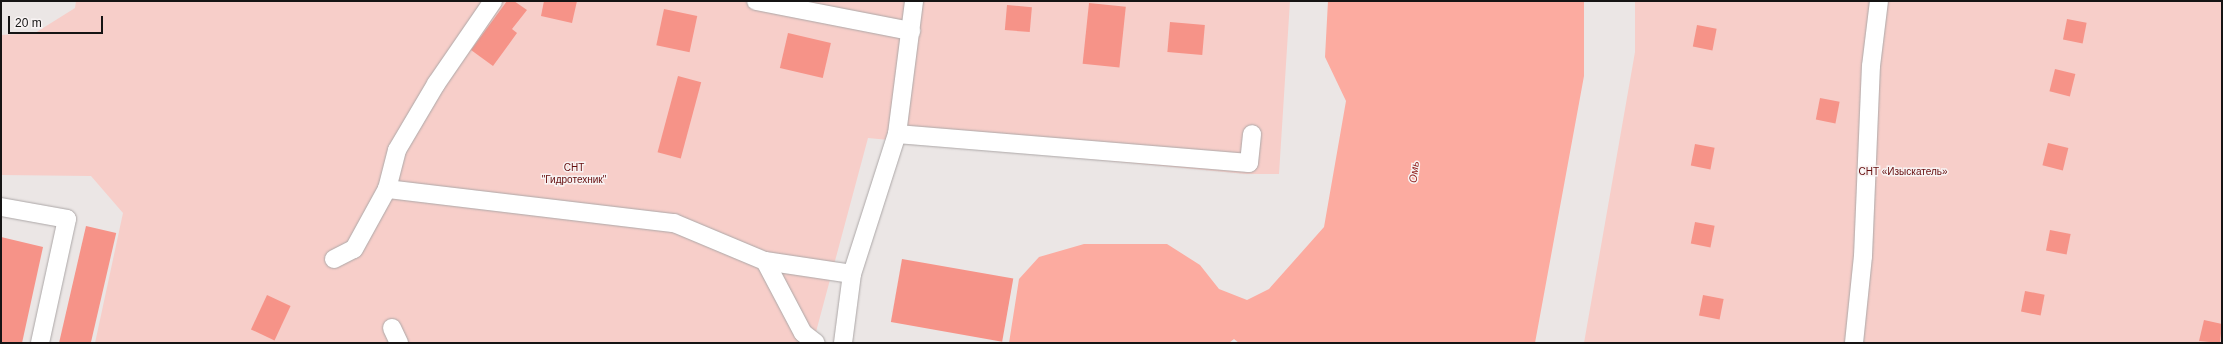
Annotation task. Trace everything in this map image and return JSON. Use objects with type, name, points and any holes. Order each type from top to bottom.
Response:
[{"type":"lane","points":[[334,259],[354,249],[387,190],[397,150],[436,84],[493,1]]},
{"type":"lane","points":[[756,1],[911,31]]},
{"type":"lane","points":[[843,343],[852,274],[897,134],[914,1]]},
{"type":"lane","points":[[1854,343],[1863,256],[1871,66],[1879,1]]},
{"type":"lane","points":[[897,134],[1249,163],[1252,134]]},
{"type":"lane","points":[[387,190],[674,223],[765,261],[852,274]]},
{"type":"lane","points":[[1,207],[67,219],[40,343]]},
{"type":"lane","points":[[765,261],[803,333],[816,343]]},
{"type":"green space","name":"СНТ \"Гидротехник\"","points":[[76,1],[1290,1],[1279,174],[1246,174],[868,138],[813,343],[95,343],[123,213],[91,176],[1,175],[1,35],[35,33],[75,8]]},
{"type":"green space","name":"СНТ «Изыскатель»","points":[[1635,1],[2222,1],[2222,343],[1584,343],[1635,52]]},
{"type":"water","name":"Омь","points":[[1328,1],[1584,1],[1584,76],[1535,343],[1239,343],[1234,339],[1229,343],[1009,343],[1019,279],[1039,257],[1084,244],[1167,244],[1200,265],[1219,289],[1247,300],[1269,289],[1324,227],[1346,101],[1325,57]]},
{"type":"building","points":[[507,1],[514,1],[527,10],[512,29],[517,33],[493,66],[471,50]]},
{"type":"building","points":[[544,1],[577,1],[572,23],[541,16]]},
{"type":"building","points":[[1089,3],[1126,7],[1119,68],[1083,64]]},
{"type":"building","points":[[1007,5],[1032,7],[1030,32],[1005,30]]},
{"type":"building","points":[[664,9],[697,16],[690,52],[656,45]]},
{"type":"building","points":[[2067,19],[2087,23],[2083,43],[2063,40]]},
{"type":"building","points":[[1170,22],[1205,25],[1202,55],[1167,52]]},
{"type":"building","points":[[1697,25],[1717,29],[1712,50],[1693,47]]},
{"type":"building","points":[[788,33],[831,43],[823,78],[780,68]]},
{"type":"building","points":[[2055,69],[2075,74],[2070,96],[2049,91]]},
{"type":"building","points":[[678,76],[701,82],[681,159],[658,152]]},
{"type":"building","points":[[1820,98],[1840,102],[1835,123],[1816,120]]},
{"type":"building","points":[[2048,143],[2068,148],[2063,170],[2042,165]]},
{"type":"building","points":[[1695,144],[1715,148],[1710,169],[1691,166]]},
{"type":"building","points":[[1695,222],[1715,226],[1710,247],[1691,244]]},
{"type":"building","points":[[86,226],[116,233],[91,343],[59,343]]},
{"type":"building","points":[[2050,230],[2071,234],[2067,255],[2046,251]]},
{"type":"building","points":[[1,237],[43,247],[22,343],[1,343]]},
{"type":"building","points":[[902,259],[1013,279],[1002,342],[891,322]]},
{"type":"building","points":[[2025,291],[2045,295],[2041,315],[2021,312]]},
{"type":"building","points":[[267,295],[291,306],[275,340],[251,329]]},
{"type":"building","points":[[1703,295],[1724,299],[1720,320],[1699,316]]},
{"type":"building","points":[[2204,320],[2222,324],[2220,343],[2199,341]]}]
